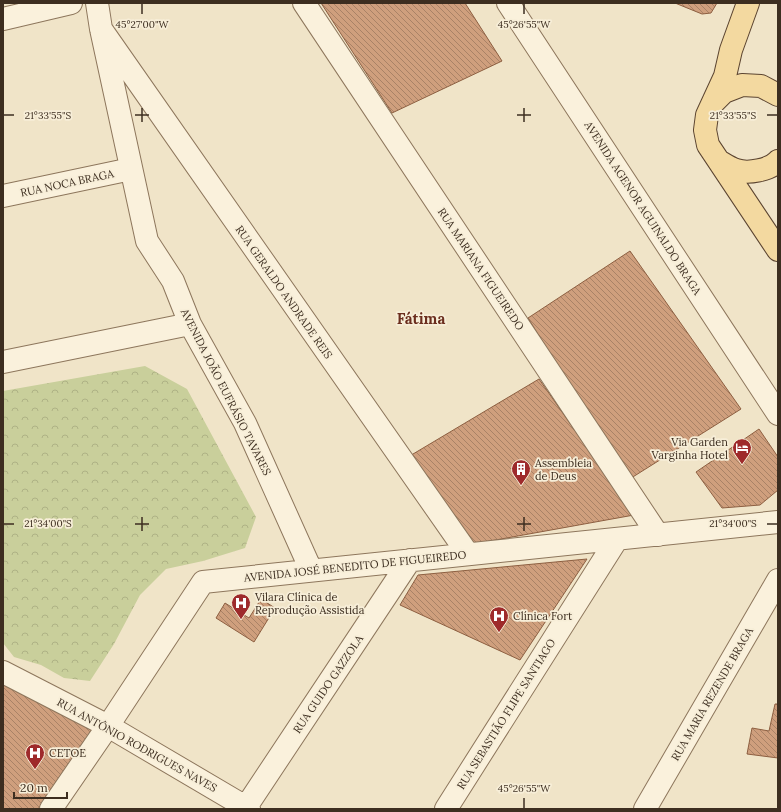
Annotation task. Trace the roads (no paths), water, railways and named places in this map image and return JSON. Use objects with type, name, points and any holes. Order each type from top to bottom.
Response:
[{"type":"main road","points":[[748,3],[731,50],[725,76],[707,115],[705,130],[708,145],[778,250]]},
{"type":"main road","points":[[711,106],[724,92],[742,85],[761,86],[778,95]]},
{"type":"main road","points":[[719,161],[737,171],[757,172],[775,164],[778,161]]},
{"type":"street","points":[[3,19],[71,3]]},
{"type":"street","name":"AVENIDA JOÃO EUFRÁSIO TAVARES","points":[[97,3],[101,29],[147,241],[173,281],[190,324],[245,423],[312,570]]},
{"type":"street","name":"RUA MARIANA FIGUEIREDO","points":[[304,3],[658,535]]},
{"type":"street","name":"AVENIDA AGENOR AGUINALDO BRAGA","points":[[508,3],[778,414]]},
{"type":"street","name":"RUA GERALDO ANDRADE REIS","points":[[101,29],[468,554]]},
{"type":"street","name":"RUA NOCA BRAGA","points":[[3,196],[131,169]]},
{"type":"street","points":[[3,362],[190,324]]},
{"type":"street","name":"AVENIDA JOSÉ BENEDITO DE FIGUEIREDO","points":[[51,809],[203,582],[778,522]]},
{"type":"street","name":"RUA SEBASTIÃO FLIPE SANTIAGO","points":[[446,809],[617,539]]},
{"type":"street","name":"RUA GUIDO GAZZOLA","points":[[247,808],[410,560]]},
{"type":"street","name":"RUA MARIA REZENDE BRAGA","points":[[645,809],[778,580]]},
{"type":"street","name":"RUA ANTÔNIO RODRIGUES NAVES","points":[[3,672],[108,726],[247,808]]},
{"type":"place","name":"Via Garden Varginha Hotel","points":[[742,465]]},
{"type":"place","name":"Assembleia de Deus","points":[[521,486]]},
{"type":"place","name":"Vilara Clínica de Reprodução Assistida","points":[[241,620]]},
{"type":"place","name":"Clínica Fort","points":[[499,633]]},
{"type":"place","name":"CETOE","points":[[35,770]]},
{"type":"district","name":"Fátima","points":[[421,318]]}]
